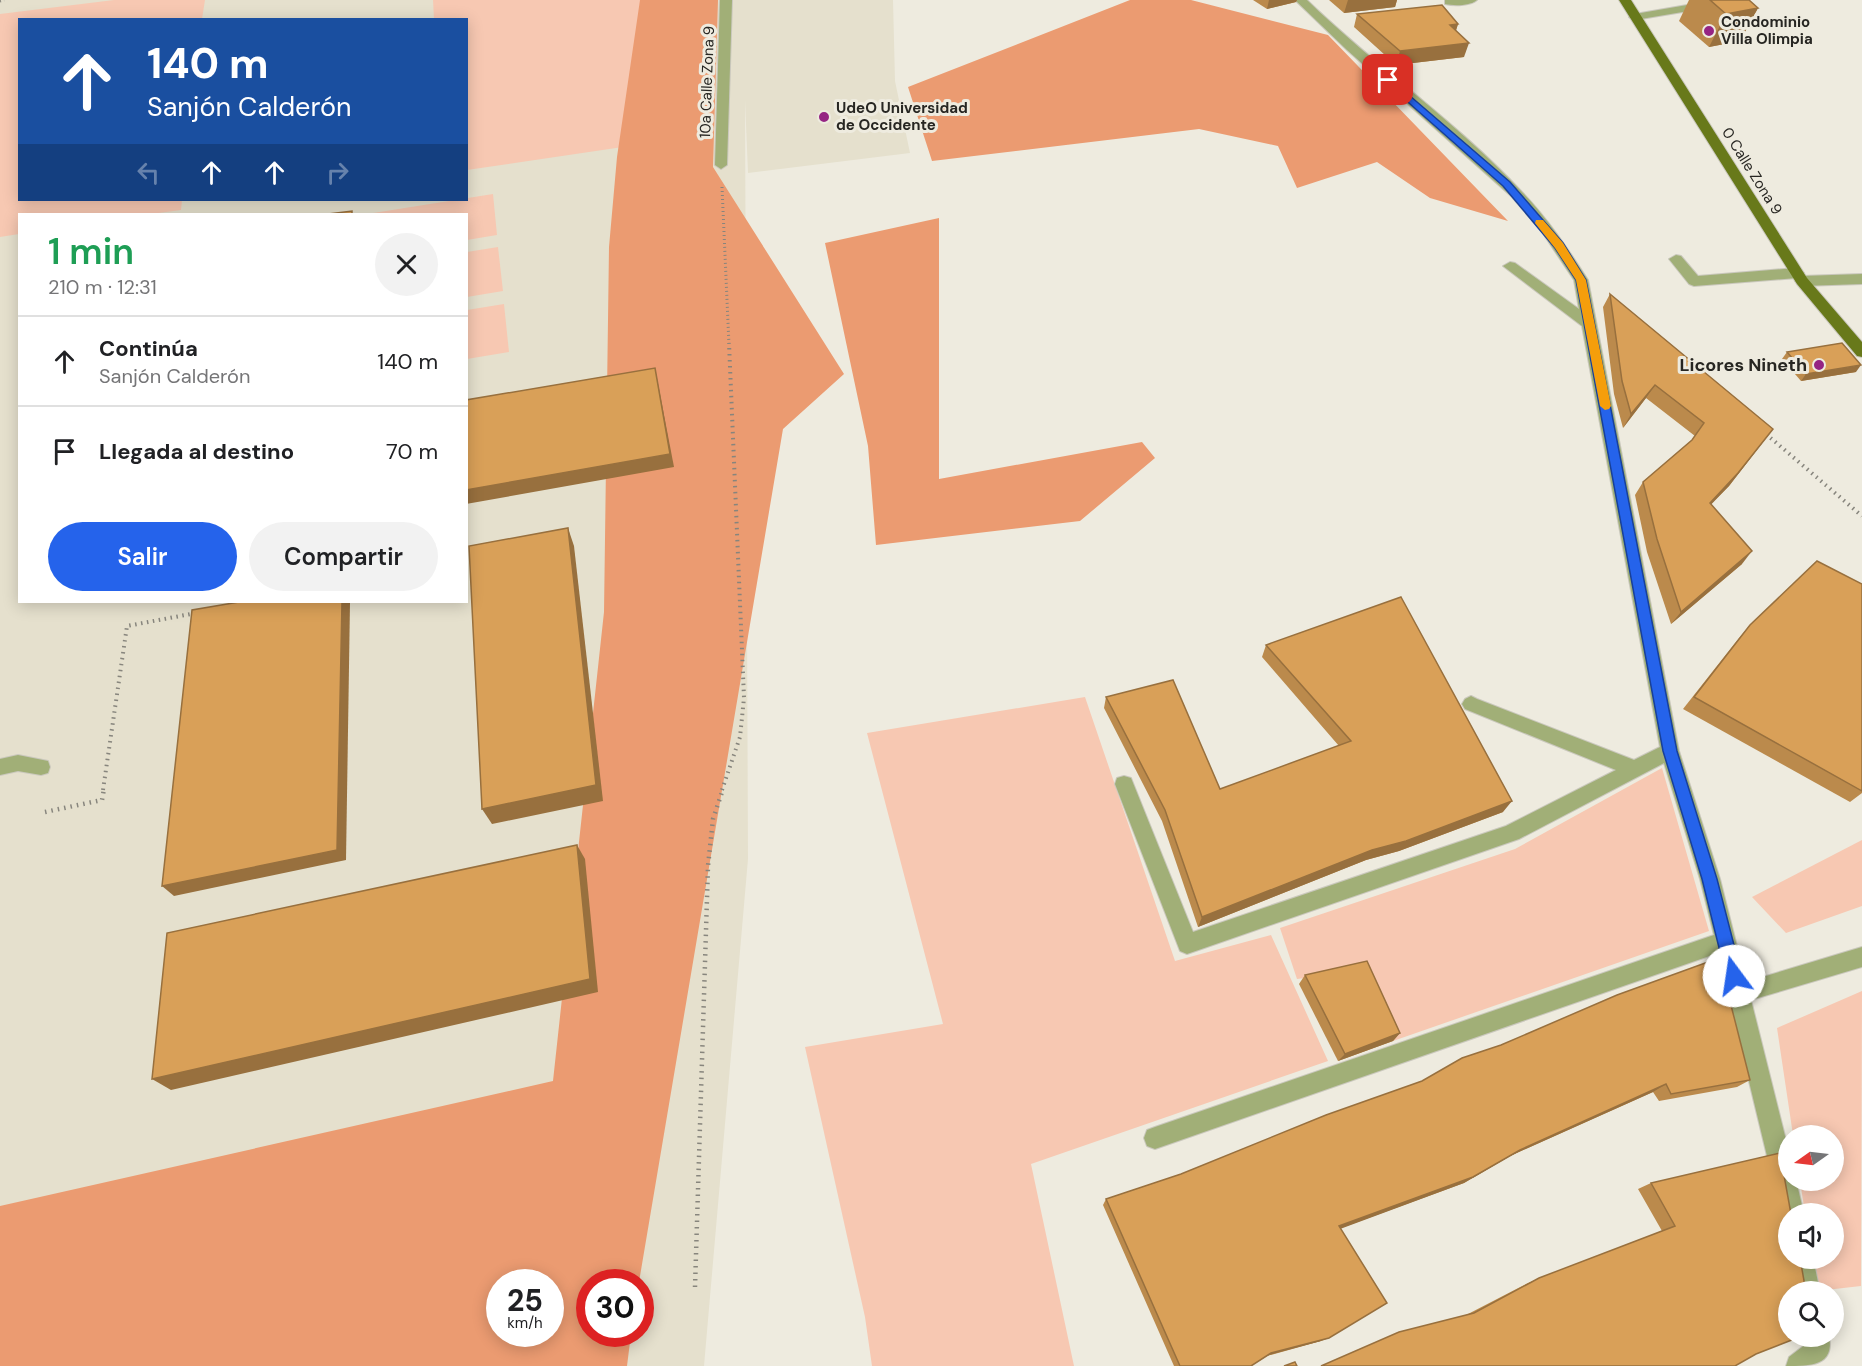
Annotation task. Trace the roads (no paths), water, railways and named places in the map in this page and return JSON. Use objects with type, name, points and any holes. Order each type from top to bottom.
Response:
[{"type":"main road","name":"0 Calle Zona 9","points":[[1625,0],[1799,277],[1862,352]]},
{"type":"street","name":"10a Calle Zona 9","points":[[721,165],[726,0]]},
{"type":"street","points":[[1301,0],[1507,184],[1559,246],[1581,280],[1670,751],[1710,879],[1789,1203]]},
{"type":"street","points":[[1449,2],[1472,0]]},
{"type":"street","points":[[1635,17],[1736,0]]},
{"type":"street","points":[[1676,259],[1694,281],[1799,277],[1862,279]]},
{"type":"street","points":[[1510,266],[1590,324]]},
{"type":"street","points":[[1471,704],[1635,769]]},
{"type":"street","points":[[1124,784],[1187,944],[1512,833],[1670,751]]},
{"type":"street","points":[[0,767],[18,763],[41,767]]},
{"type":"street","points":[[1155,1138],[1725,941]]},
{"type":"street","points":[[1738,994],[1862,957]]},
{"type":"street","points":[[1798,1366],[1819,1347]]},
{"type":"place","name":"Condominio Villa Olimpia","points":[[1709,31]]},
{"type":"place","name":"UdeO Universidad de Occidente","points":[[824,117]]},
{"type":"place","name":"Licores Nineth","points":[[1819,365]]}]
